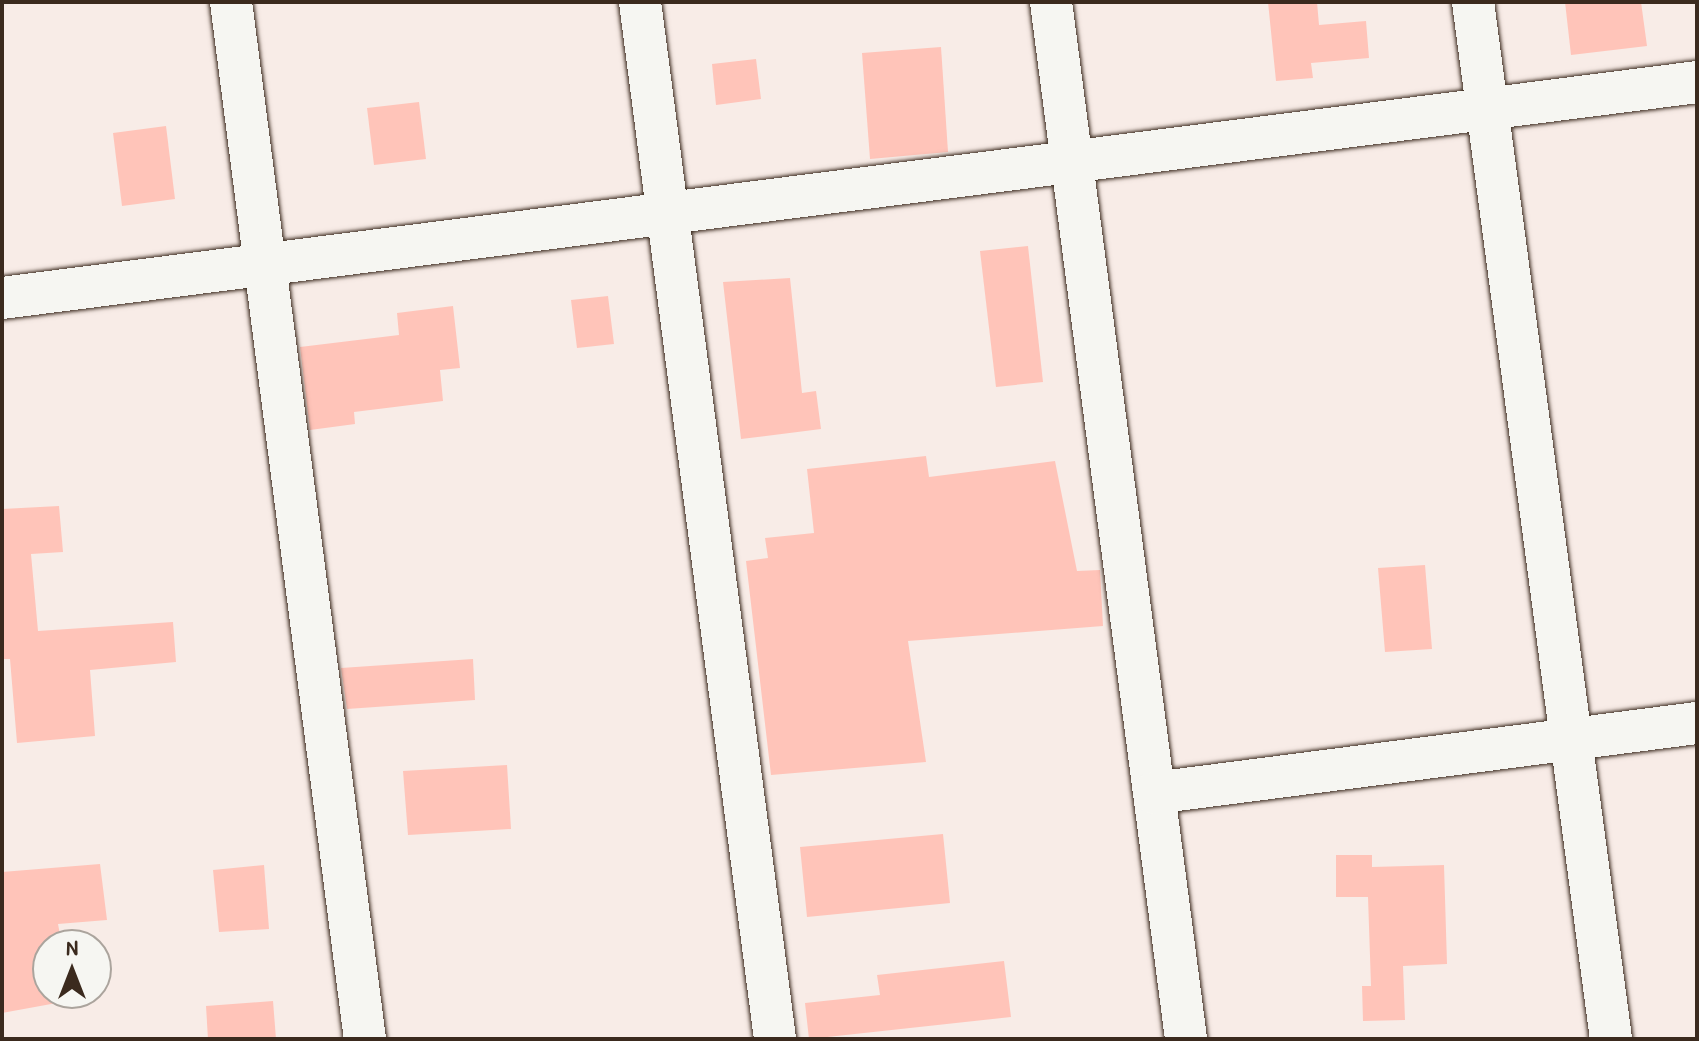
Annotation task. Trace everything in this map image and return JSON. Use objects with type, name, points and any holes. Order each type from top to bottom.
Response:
[{"type":"street","points":[[231,2],[365,1039]]},
{"type":"street","points":[[640,2],[775,1039]]},
{"type":"street","points":[[1051,2],[1186,1039]]},
{"type":"street","points":[[1473,2],[1611,1039]]},
{"type":"street","points":[[2,298],[1697,82]]},
{"type":"street","points":[[1154,793],[1697,723]]},
{"type":"building","points":[[1268,2],[1317,2],[1319,25],[1366,21],[1369,58],[1311,63],[1313,78],[1276,81]]},
{"type":"building","points":[[1565,2],[1641,2],[1647,46],[1571,55]]},
{"type":"building","points":[[941,47],[948,152],[870,159],[862,53]]},
{"type":"building","points":[[756,59],[761,99],[716,105],[712,64]]},
{"type":"building","points":[[419,102],[426,159],[374,165],[367,108]]},
{"type":"building","points":[[166,126],[175,199],[122,206],[113,133]]},
{"type":"building","points":[[1028,246],[1043,382],[996,387],[980,251]]},
{"type":"building","points":[[790,278],[802,393],[816,391],[821,429],[741,439],[723,282]]},
{"type":"building","points":[[608,296],[614,344],[577,348],[571,300]]},
{"type":"building","points":[[453,306],[460,368],[440,370],[443,401],[354,412],[355,424],[310,430],[300,347],[399,335],[397,313]]},
{"type":"building","points":[[926,456],[929,477],[1055,461],[1077,571],[1100,570],[1103,626],[908,641],[926,762],[771,775],[746,561],[768,558],[765,538],[814,533],[807,469]]},
{"type":"building","points":[[59,506],[63,552],[31,554],[38,631],[173,622],[176,662],[90,670],[95,736],[17,743],[10,659],[2,659],[2,509]]},
{"type":"building","points":[[1425,565],[1432,649],[1385,652],[1378,568]]},
{"type":"building","points":[[473,659],[475,700],[347,709],[341,668]]},
{"type":"building","points":[[507,765],[511,829],[408,835],[403,771]]},
{"type":"building","points":[[943,834],[950,903],[807,917],[800,847]]},
{"type":"building","points":[[1336,855],[1372,855],[1372,867],[1444,865],[1447,964],[1403,966],[1405,1020],[1363,1021],[1362,986],[1371,986],[1368,897],[1336,897]]},
{"type":"building","points":[[100,864],[107,920],[58,924],[59,929],[32,929],[32,1008],[2,1013],[2,872]]},
{"type":"building","points":[[264,865],[269,929],[219,932],[213,870]]},
{"type":"building","points":[[1004,961],[1011,1017],[809,1039],[805,1003],[880,995],[877,975]]},
{"type":"building","points":[[273,1001],[276,1039],[208,1039],[206,1006]]}]
